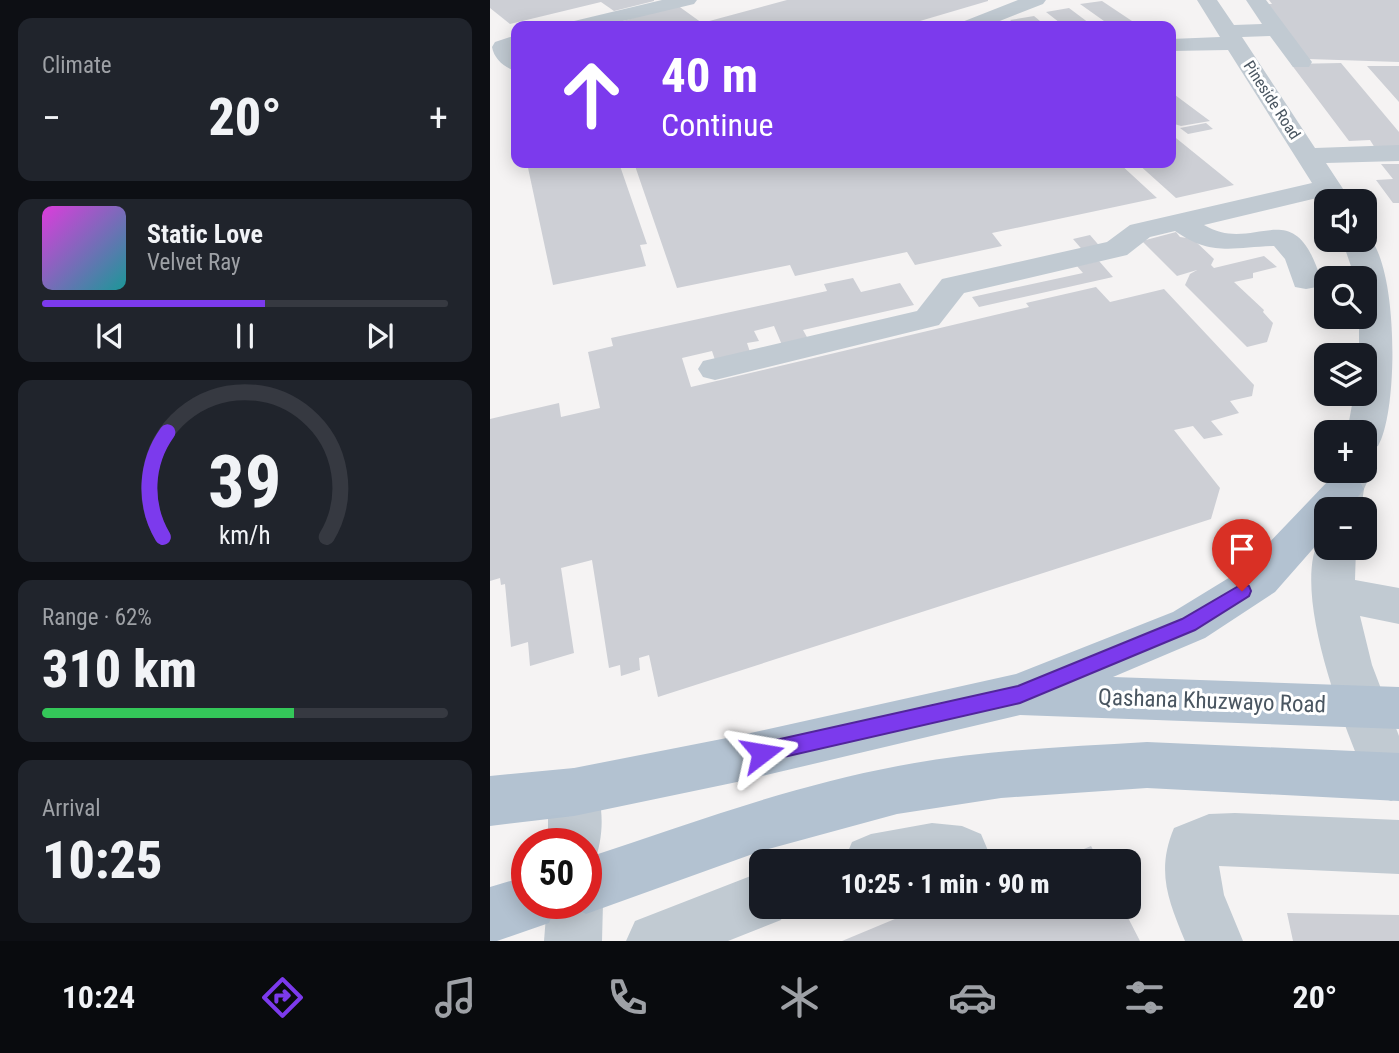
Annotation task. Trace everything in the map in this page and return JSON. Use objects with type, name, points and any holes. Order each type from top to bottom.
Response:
[{"type":"main road","points":[[1020,694],[1189,625],[1260,580],[1346,490]]},
{"type":"main road","name":"Qashana Khuzwayo Road","points":[[490,801],[574,792],[737,759],[1020,694],[1381,707]]},
{"type":"main road","points":[[602,880],[761,825],[897,790],[1001,774],[1147,765],[1395,777]]},
{"type":"main road","points":[[490,915],[511,908]]},
{"type":"street","points":[[598,21],[687,0]]},
{"type":"street","points":[[982,21],[1036,0]]},
{"type":"street","name":"Pineside Road","points":[[1207,0],[1330,189]]},
{"type":"street","points":[[1256,0],[1301,62]]},
{"type":"street","points":[[1176,44],[1276,29]]},
{"type":"street","points":[[1309,156],[1399,153]]},
{"type":"street","points":[[715,369],[928,318],[953,286],[1117,249],[1140,231],[1179,221],[1314,197]]},
{"type":"street","points":[[1179,221],[1215,241],[1238,242],[1266,235],[1283,239],[1298,255],[1306,280]]},
{"type":"street","points":[[1363,252],[1387,335],[1368,420]]},
{"type":"street","points":[[1333,560],[1332,570],[1338,619],[1381,707],[1395,777]]},
{"type":"street","points":[[1335,594],[1399,606]]},
{"type":"street","points":[[574,792],[575,828]]},
{"type":"street","points":[[1214,941],[1199,905],[1189,866],[1193,847],[1209,840],[1235,839],[1399,847]]},
{"type":"street","points":[[654,941],[749,905]]},
{"type":"street","points":[[573,941],[574,919]]},
{"type":"building","points":[[490,0],[654,0],[614,11],[601,2],[522,21],[511,21],[510,24],[490,8]]},
{"type":"building","points":[[787,0],[988,0],[920,21],[709,21]]},
{"type":"building","points":[[1269,0],[1399,0],[1399,62],[1308,59],[1264,4],[1272,4]]},
{"type":"building","points":[[1102,1],[1132,21],[1104,21],[1080,4]]},
{"type":"building","points":[[677,5],[699,21],[623,21]]},
{"type":"building","points":[[1069,8],[1086,21],[1058,21],[1046,12]]},
{"type":"building","points":[[1034,16],[1040,21],[1011,21]]},
{"type":"building","points":[[1341,63],[1399,132],[1399,148],[1375,148],[1370,140],[1349,141],[1291,64]]},
{"type":"building","points":[[1367,66],[1399,66],[1399,102]]},
{"type":"building","points":[[1176,96],[1210,121],[1176,124]]},
{"type":"building","points":[[1206,123],[1213,129],[1188,134],[1180,128]]},
{"type":"building","points":[[1176,138],[1234,185],[1176,198],[1143,168],[1176,168]]},
{"type":"building","points":[[1381,164],[1399,164],[1399,203],[1393,203],[1376,180],[1393,179]]},
{"type":"building","points":[[528,168],[621,168],[647,244],[640,245],[646,266],[553,285]]},
{"type":"building","points":[[636,168],[1124,168],[1157,198],[992,233],[1002,246],[915,265],[907,252],[795,276],[790,265],[677,288]]},
{"type":"building","points":[[1176,232],[1180,237],[1193,239],[1214,259],[1211,265],[1214,268],[1264,256],[1277,267],[1253,273],[1253,278],[1234,282],[1264,310],[1273,323],[1267,342],[1247,347],[1185,285],[1190,274],[1197,270],[1177,276],[1142,241]]},
{"type":"building","points":[[1090,235],[1103,250],[1086,254],[1073,239]]},
{"type":"building","points":[[1099,261],[1113,277],[979,307],[972,297],[1083,273],[1077,266]]},
{"type":"building","points":[[853,278],[861,292],[900,283],[914,305],[803,330],[808,339],[782,345],[774,326],[754,331],[759,341],[747,343],[750,352],[715,360],[712,351],[682,358],[691,387],[1029,307],[1026,303],[1096,287],[1110,302],[1164,289],[1254,385],[1252,396],[1230,401],[1239,413],[1211,421],[1223,435],[1204,439],[1193,426],[1174,430],[1220,488],[1211,519],[658,697],[649,655],[639,658],[640,670],[621,676],[620,665],[609,668],[592,560],[561,568],[574,653],[530,666],[528,642],[511,647],[505,584],[501,585],[500,578],[490,581],[490,419],[559,403],[561,417],[600,408],[588,352],[613,346],[611,338],[827,291],[824,284]]},
{"type":"building","points":[[1287,913],[1399,915],[1399,941],[1293,941]]},
{"type":"building","points":[[895,919],[1129,919],[1140,941],[842,941]]},
{"type":"route","points":[[762,753],[1020,694],[1189,625],[1242,591]]}]
